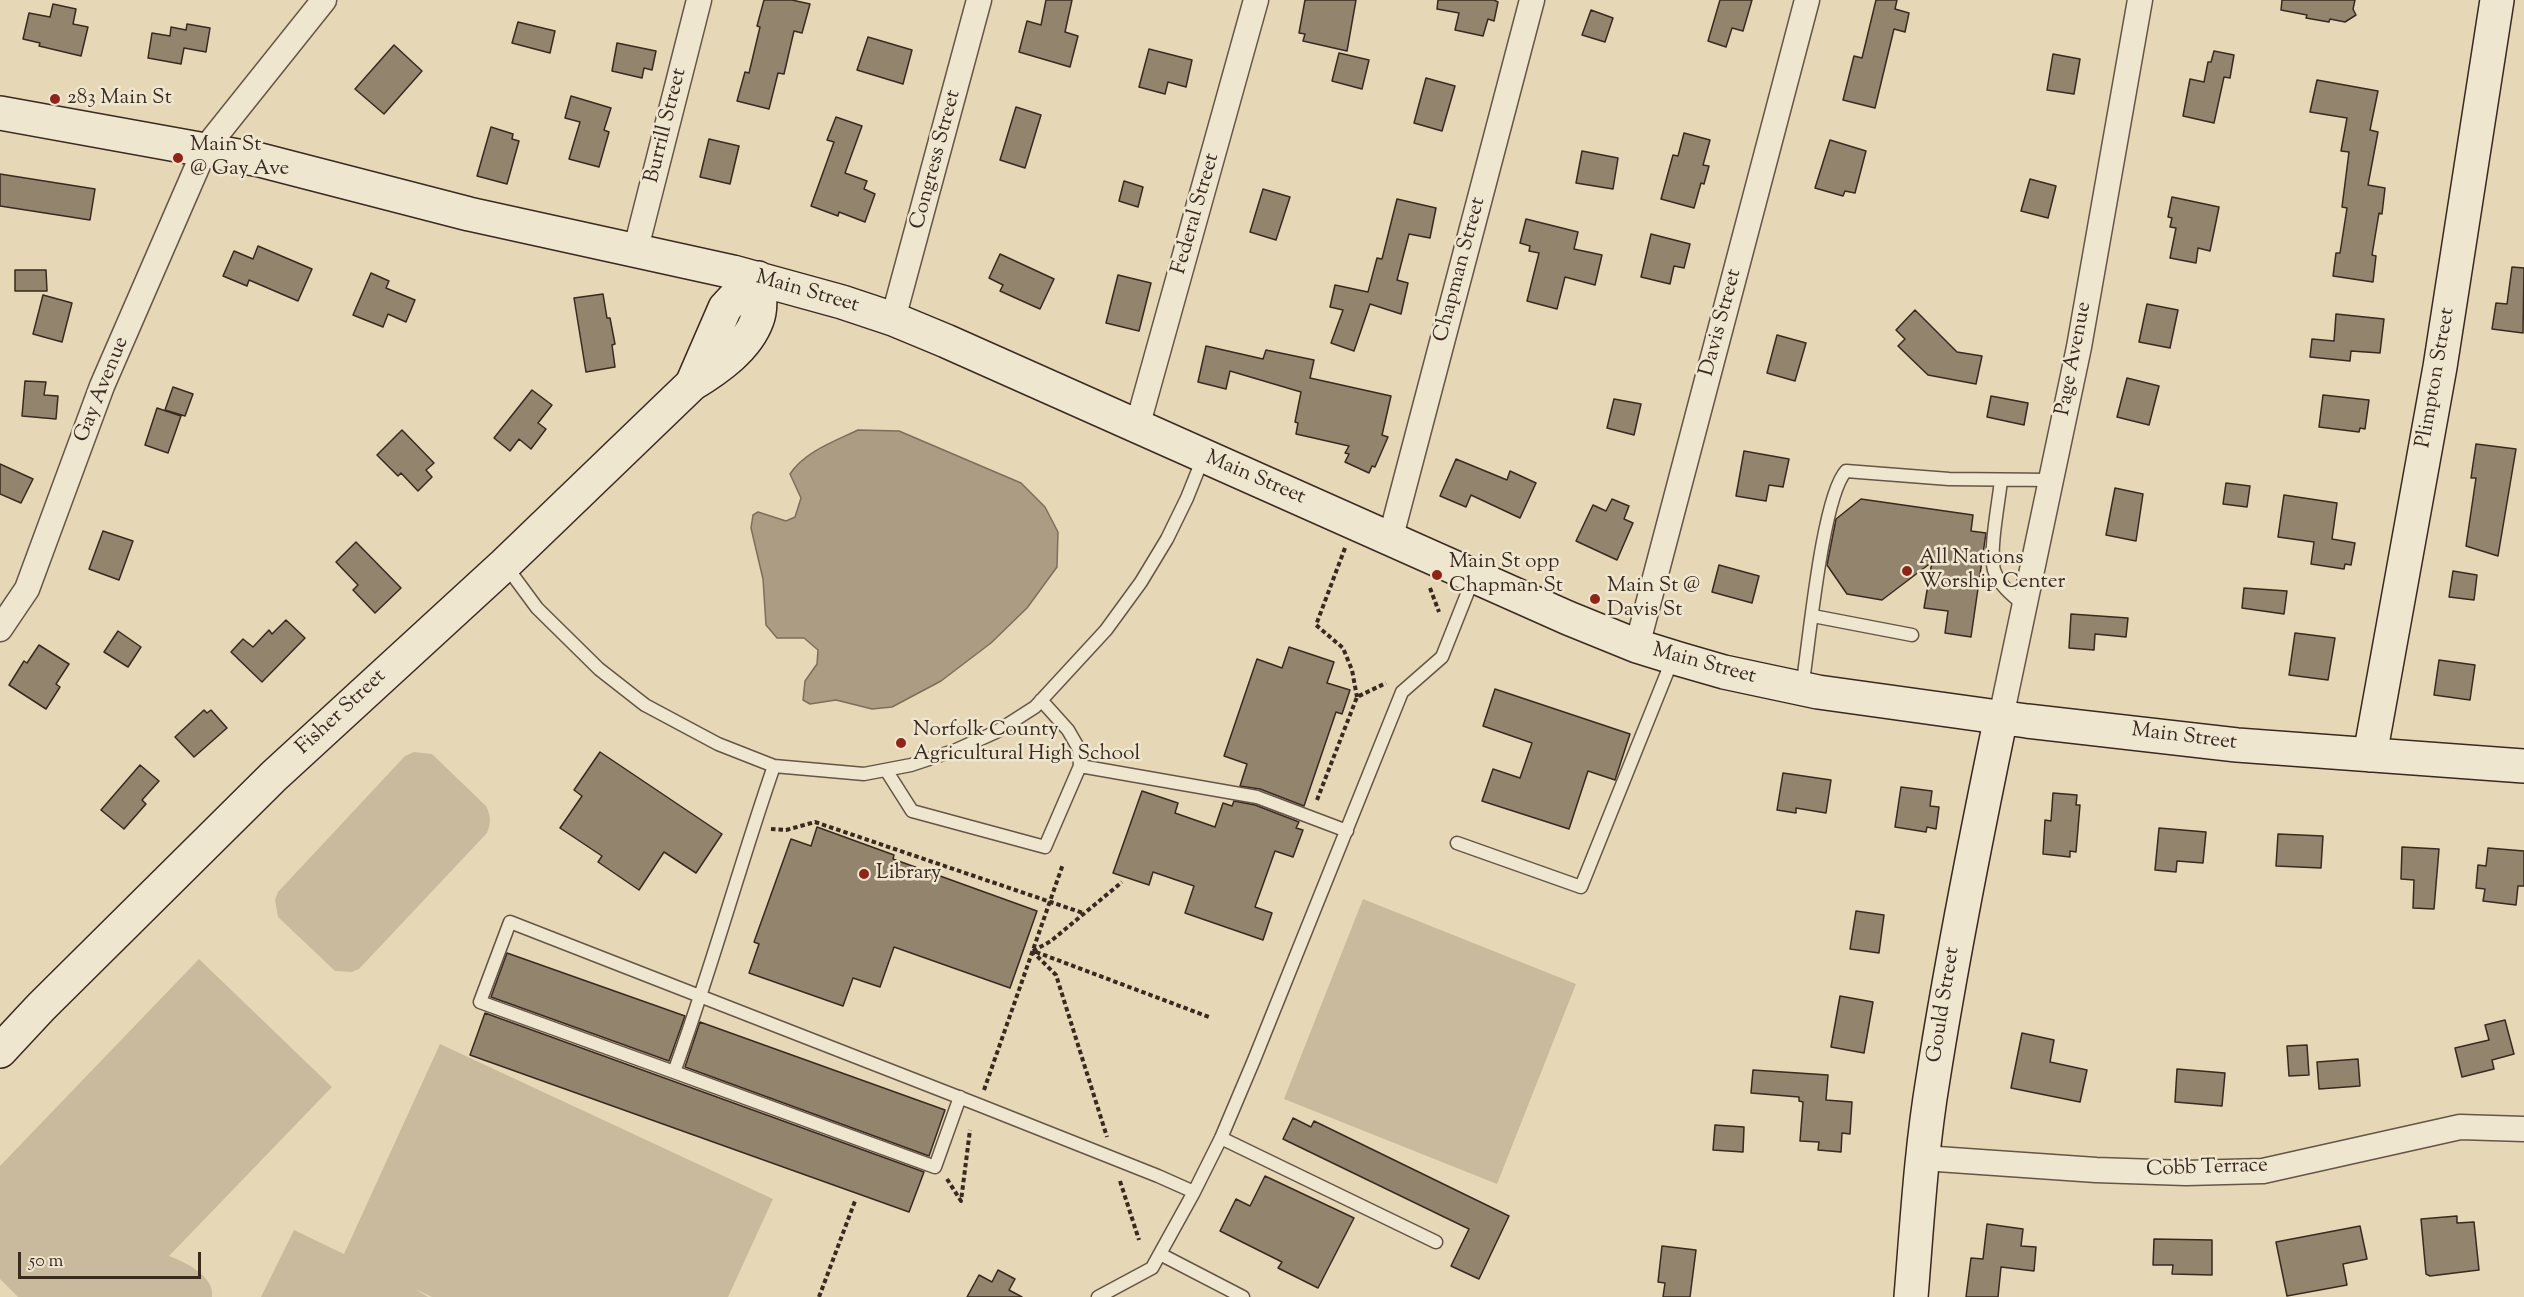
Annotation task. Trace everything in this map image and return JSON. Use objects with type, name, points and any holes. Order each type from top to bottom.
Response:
[{"type":"main road","name":"Plimpton Street","points":[[2370,756],[2440,367],[2496,0]]},
{"type":"main road","name":"Main Street","points":[[0,113],[283,165],[469,214],[758,278],[893,319],[1474,578],[1637,646],[1724,672],[1802,689],[2001,717],[2237,745],[2524,766]]},
{"type":"main road","name":"Fisher Street","points":[[0,1051],[41,1007],[274,776],[505,564],[692,384],[725,308],[758,278]]},
{"type":"main road","name":"Gould Street","points":[[1911,1297],[1923,1158],[1952,961],[2001,717]]},
{"type":"street","name":"Gay Avenue","points":[[0,629],[27,590],[102,386],[205,149],[324,0]]},
{"type":"street","name":"Burrill Street","points":[[634,252],[699,0]]},
{"type":"street","name":"Congress Street","points":[[893,319],[979,0]]},
{"type":"street","name":"Federal Street","points":[[1137,427],[1256,0]]},
{"type":"street","name":"Chapman Street","points":[[1390,540],[1532,0]]},
{"type":"street","name":"Davis Street","points":[[1637,646],[1807,0]]},
{"type":"street","name":"Page Avenue","points":[[2001,717],[2079,347],[2140,0]]},
{"type":"street","name":"Cobb Terrace","points":[[1923,1158],[2108,1171],[2186,1173],[2263,1171],[2460,1127],[2524,1129]]},
{"type":"lane","points":[[505,564],[537,608],[599,669],[645,705],[718,744],[774,766],[864,774],[911,765],[956,750],[996,732],[1035,707],[1106,630],[1141,582],[1172,528],[1203,457]]},
{"type":"lane","points":[[1802,689],[1826,526],[1839,478],[1846,471],[1949,479],[2051,480]]},
{"type":"lane","points":[[2001,480],[1994,570],[2008,592],[2024,606]]},
{"type":"lane","points":[[1098,1297],[1152,1268],[1194,1192],[1221,1138],[1402,692],[1442,657],[1474,578]]},
{"type":"lane","points":[[1813,616],[1912,635]]},
{"type":"lane","points":[[1457,843],[1581,887],[1674,657]]},
{"type":"lane","points":[[886,770],[912,810],[1045,847],[1080,766],[1079,749],[1068,730],[1041,700]]},
{"type":"lane","points":[[674,1072],[702,995],[750,834],[774,766]]},
{"type":"lane","points":[[1080,766],[1257,797],[1347,831]]},
{"type":"lane","points":[[960,1097],[935,1167],[480,1002],[510,922],[702,995],[960,1097],[1158,1176],[1194,1192]]},
{"type":"lane","points":[[1221,1138],[1436,1242]]},
{"type":"lane","points":[[1160,1254],[1243,1297]]},
{"type":"path","points":[[1345,548],[1316,625],[1343,648],[1352,670],[1357,697]]},
{"type":"path","points":[[767,828],[786,830],[815,822],[1083,913]]},
{"type":"path","points":[[983,1090],[1063,864]]},
{"type":"path","points":[[1032,951],[1051,941],[1122,882]]},
{"type":"path","points":[[1032,951],[1209,1017]]},
{"type":"path","points":[[1032,951],[1056,975],[1109,1144]]},
{"type":"path","points":[[937,1162],[961,1201],[969,1130]]},
{"type":"path","points":[[1118,1174],[1139,1240]]},
{"type":"path","points":[[819,1297],[855,1202]]},
{"type":"shaded area","points":[[858,430],[899,431],[1021,483],[1045,507],[1058,532],[1057,567],[1027,608],[991,643],[941,681],[892,707],[872,709],[836,700],[810,704],[803,700],[805,681],[817,664],[818,650],[804,638],[777,638],[766,625],[763,579],[751,528],[753,515],[758,512],[786,521],[795,517],[801,498],[790,474],[803,459],[812,453]]},
{"type":"shaded area","points":[[414,752],[432,754],[486,806],[490,816],[487,833],[359,969],[352,972],[335,971],[278,917],[275,900],[278,892],[405,756]]},
{"type":"shaded area","points":[[1363,899],[1576,984],[1497,1184],[1284,1099]]},
{"type":"shaded area","points":[[199,959],[332,1087],[169,1256],[204,1276],[212,1289],[212,1297],[18,1297],[0,1279],[0,1166]]},
{"type":"shaded area","points":[[440,1044],[773,1199],[728,1297],[432,1297],[415,1289],[428,1297],[261,1297],[294,1230],[344,1254]]},
{"type":"building","points":[[764,0],[792,0],[810,4],[802,33],[794,31],[784,74],[778,73],[769,109],[737,101],[745,72],[749,73]]},
{"type":"building","points":[[1046,0],[1072,0],[1065,32],[1078,36],[1070,67],[1019,52],[1027,21],[1041,25]]},
{"type":"building","points":[[1305,0],[1356,0],[1347,51],[1303,41],[1305,34],[1299,33]]},
{"type":"building","points":[[1438,0],[1494,0],[1498,2],[1494,21],[1488,19],[1483,36],[1455,30],[1459,13],[1437,9]]},
{"type":"building","points":[[1720,0],[1752,0],[1743,31],[1732,28],[1726,47],[1708,41]]},
{"type":"building","points":[[1876,0],[1897,0],[1895,9],[1909,13],[1905,32],[1894,29],[1875,108],[1843,100],[1854,56],[1862,58]]},
{"type":"building","points":[[2282,0],[2355,0],[2353,9],[2356,15],[2345,22],[2306,18],[2307,15],[2281,10]]},
{"type":"building","points":[[53,4],[76,9],[73,24],[88,27],[81,56],[39,46],[40,43],[23,39],[29,13],[50,17]]},
{"type":"building","points":[[1591,10],[1613,18],[1605,42],[1582,35]]},
{"type":"building","points":[[518,22],[555,31],[550,53],[512,43]]},
{"type":"building","points":[[187,24],[210,28],[206,52],[184,48],[181,64],[148,58],[152,33],[170,36],[171,27],[186,30]]},
{"type":"building","points":[[868,37],[912,50],[903,84],[857,70]]},
{"type":"building","points":[[617,43],[656,51],[652,70],[644,68],[642,78],[612,71]]},
{"type":"building","points":[[394,45],[422,71],[384,114],[355,89]]},
{"type":"building","points":[[1149,49],[1192,60],[1186,87],[1168,82],[1165,94],[1139,87]]},
{"type":"building","points":[[2214,51],[2234,55],[2230,78],[2224,77],[2214,123],[2183,116],[2190,79],[2204,82],[2208,62],[2211,62]]},
{"type":"building","points":[[1339,53],[1369,60],[1362,89],[1332,81]]},
{"type":"building","points":[[2053,54],[2080,59],[2074,94],[2047,90]]},
{"type":"building","points":[[1426,78],[1455,86],[1442,131],[1414,123]]},
{"type":"building","points":[[2317,80],[2378,91],[2370,130],[2378,132],[2368,185],[2385,188],[2382,214],[2379,213],[2372,255],[2376,256],[2373,282],[2333,276],[2336,253],[2340,253],[2347,208],[2342,207],[2349,152],[2341,151],[2347,118],[2310,112]]},
{"type":"building","points":[[571,96],[611,108],[604,130],[609,132],[599,167],[569,159],[580,122],[565,118]]},
{"type":"building","points":[[1016,107],[1041,115],[1025,168],[1000,160]]},
{"type":"building","points":[[836,117],[862,126],[845,173],[867,181],[864,189],[875,194],[865,222],[839,212],[838,216],[811,206],[834,142],[827,140]]},
{"type":"building","points":[[491,127],[513,134],[512,139],[519,141],[507,184],[477,176]]},
{"type":"building","points":[[1684,133],[1710,140],[1703,165],[1709,166],[1704,184],[1701,183],[1694,208],[1661,199],[1673,155],[1678,156]]},
{"type":"building","points":[[709,139],[739,146],[730,184],[700,177]]},
{"type":"building","points":[[1830,140],[1866,151],[1855,193],[1845,191],[1843,196],[1815,188]]},
{"type":"building","points":[[1582,151],[1618,158],[1613,189],[1576,183]]},
{"type":"building","points":[[0,174],[95,189],[90,220],[0,206]]},
{"type":"building","points":[[2030,179],[2056,186],[2048,218],[2021,211]]},
{"type":"building","points":[[1124,181],[1143,187],[1138,207],[1119,201]]},
{"type":"building","points":[[1263,189],[1290,197],[1276,240],[1250,232]]},
{"type":"building","points":[[2172,197],[2219,207],[2210,251],[2198,248],[2196,263],[2170,258],[2176,228],[2170,227],[2172,218],[2168,217]]},
{"type":"building","points":[[1397,199],[1436,208],[1430,238],[1409,234],[1397,280],[1408,283],[1401,314],[1370,304],[1354,351],[1331,343],[1343,310],[1330,307],[1335,285],[1368,292],[1377,258],[1382,259]]},
{"type":"building","points":[[1526,219],[1578,232],[1574,249],[1602,255],[1595,285],[1565,277],[1557,309],[1527,301],[1539,253],[1529,251],[1530,246],[1520,243]]},
{"type":"building","points":[[1651,234],[1690,244],[1684,268],[1674,266],[1670,284],[1641,277]]},
{"type":"building","points":[[258,246],[312,269],[298,301],[249,280],[247,286],[223,276],[234,251],[253,259]]},
{"type":"building","points":[[1000,254],[1054,279],[1040,309],[1000,291],[1003,285],[989,278]]},
{"type":"building","points":[[2512,267],[2524,268],[2523,333],[2492,329],[2496,303],[2507,304]]},
{"type":"building","points":[[15,270],[46,270],[47,291],[15,291]]},
{"type":"building","points":[[371,273],[389,281],[386,288],[415,300],[406,322],[388,314],[383,327],[353,315]]},
{"type":"building","points":[[1118,275],[1151,283],[1139,331],[1106,323]]},
{"type":"building","points":[[603,294],[615,344],[612,345],[615,367],[586,372],[574,298]]},
{"type":"building","points":[[43,295],[72,303],[62,342],[33,334]]},
{"type":"building","points":[[2147,304],[2178,310],[2170,348],[2139,342]]},
{"type":"building","points":[[1915,310],[1957,352],[1982,356],[1976,384],[1928,375],[1898,346],[1905,339],[1896,330]]},
{"type":"building","points":[[2336,314],[2384,319],[2380,353],[2351,351],[2350,361],[2310,357],[2312,339],[2334,341]]},
{"type":"building","points":[[1777,335],[1806,343],[1795,381],[1767,373]]},
{"type":"building","points":[[1206,346],[1263,359],[1266,350],[1314,360],[1310,378],[1391,396],[1382,435],[1388,437],[1375,467],[1372,466],[1369,473],[1345,462],[1349,454],[1345,453],[1349,446],[1296,434],[1298,423],[1295,422],[1301,392],[1230,371],[1226,389],[1198,382]]},
{"type":"building","points":[[2127,378],[2159,386],[2149,425],[2117,417]]},
{"type":"building","points":[[25,381],[46,382],[44,395],[58,396],[56,419],[22,416]]},
{"type":"building","points":[[173,387],[193,394],[185,416],[165,410]]},
{"type":"building","points":[[532,390],[552,405],[538,423],[546,429],[531,449],[519,439],[510,451],[494,438]]},
{"type":"building","points":[[2323,395],[2369,400],[2365,429],[2360,428],[2359,432],[2319,427]]},
{"type":"building","points":[[1991,396],[2028,403],[2024,425],[1987,417]]},
{"type":"building","points":[[1614,399],[1641,404],[1634,435],[1607,428]]},
{"type":"building","points":[[157,408],[181,416],[168,453],[145,445]]},
{"type":"building","points":[[402,430],[434,463],[426,470],[432,477],[418,491],[401,473],[398,476],[377,455]]},
{"type":"building","points":[[2476,444],[2516,449],[2498,556],[2466,546],[2476,478],[2471,478]]},
{"type":"building","points":[[1744,451],[1789,459],[1783,487],[1769,485],[1766,501],[1736,496]]},
{"type":"building","points":[[1456,459],[1507,480],[1510,471],[1536,483],[1520,518],[1471,495],[1466,507],[1440,496]]},
{"type":"building","points":[[0,464],[33,479],[21,503],[0,494]]},
{"type":"building","points":[[2226,483],[2250,486],[2247,507],[2223,504]]},
{"type":"building","points":[[2115,488],[2143,494],[2136,541],[2106,535]]},
{"type":"building","points":[[2284,495],[2337,503],[2332,539],[2355,543],[2351,565],[2345,564],[2344,569],[2311,564],[2314,542],[2278,537]]},
{"type":"building","points":[[1612,499],[1629,506],[1624,519],[1633,523],[1617,560],[1576,541],[1593,505],[1606,511]]},
{"type":"building","name":"All Nations Worship Center","points":[[1861,499],[1973,515],[1971,531],[1986,533],[1971,637],[1945,633],[1948,611],[1924,608],[1932,562],[1882,600],[1847,594],[1827,565],[1836,519]]},
{"type":"building","points":[[103,531],[133,541],[119,580],[89,569]]},
{"type":"building","points":[[356,542],[401,588],[375,613],[353,590],[358,585],[336,562]]},
{"type":"building","points":[[1719,565],[1759,576],[1752,603],[1712,592]]},
{"type":"building","points":[[2453,571],[2477,575],[2474,600],[2449,597]]},
{"type":"building","points":[[2244,588],[2287,591],[2284,614],[2242,608]]},
{"type":"building","points":[[2071,614],[2128,618],[2126,637],[2095,634],[2094,650],[2069,648]]},
{"type":"building","points":[[286,620],[305,638],[262,682],[231,652],[243,639],[253,647],[269,630],[272,634]]},
{"type":"building","points":[[118,631],[141,647],[128,667],[104,652]]},
{"type":"building","points":[[2295,633],[2335,638],[2328,680],[2289,675]]},
{"type":"building","points":[[39,645],[69,664],[56,684],[60,687],[46,709],[9,685],[24,661],[27,663]]},
{"type":"building","points":[[1289,647],[1334,662],[1327,683],[1350,690],[1342,714],[1336,712],[1304,806],[1260,789],[1240,786],[1247,764],[1224,756],[1257,659],[1282,668]]},
{"type":"building","points":[[2439,660],[2475,665],[2470,700],[2434,695]]},
{"type":"building","points":[[1495,689],[1630,734],[1615,780],[1588,771],[1569,829],[1482,801],[1493,769],[1520,778],[1532,743],[1483,726]]},
{"type":"building","points":[[204,710],[207,713],[211,710],[227,728],[194,757],[175,737]]},
{"type":"building","points":[[600,752],[722,834],[696,873],[664,852],[639,890],[598,862],[602,856],[560,828],[582,796],[574,790]]},
{"type":"building","points":[[140,765],[159,781],[142,800],[146,804],[124,829],[101,810]]},
{"type":"building","points":[[1783,773],[1831,780],[1826,813],[1796,808],[1796,813],[1777,810]]},
{"type":"building","points":[[1901,787],[1932,791],[1930,806],[1939,807],[1936,829],[1927,827],[1926,832],[1895,827]]},
{"type":"building","points":[[1142,791],[1178,803],[1175,813],[1215,827],[1223,803],[1232,806],[1234,801],[1255,805],[1299,822],[1296,828],[1303,830],[1293,857],[1275,851],[1255,907],[1272,913],[1263,940],[1185,913],[1194,886],[1153,872],[1149,885],[1113,873]]},
{"type":"building","points":[[2053,793],[2077,795],[2076,805],[2080,805],[2076,852],[2070,851],[2070,857],[2043,854],[2045,820],[2051,821]]},
{"type":"building","points":[[817,827],[894,855],[893,859],[1037,911],[1010,988],[894,947],[880,987],[853,978],[843,1006],[749,973],[759,944],[754,942],[791,839],[811,846]]},
{"type":"building","points":[[2159,828],[2206,832],[2203,863],[2177,861],[2176,872],[2155,870]]},
{"type":"building","points":[[2278,834],[2323,836],[2321,868],[2276,866]]},
{"type":"building","points":[[2402,847],[2439,849],[2434,909],[2413,908],[2414,880],[2401,879]]},
{"type":"building","points":[[2488,848],[2524,851],[2524,886],[2518,886],[2516,905],[2483,901],[2485,889],[2476,888],[2478,865],[2486,866]]},
{"type":"building","points":[[1856,911],[1884,915],[1879,953],[1850,949]]},
{"type":"building","points":[[507,953],[685,1016],[669,1061],[491,997]]},
{"type":"building","points":[[1840,996],[1873,1002],[1864,1053],[1831,1047]]},
{"type":"building","points":[[485,1013],[924,1172],[909,1212],[470,1055]]},
{"type":"building","points":[[2505,1020],[2514,1054],[2492,1060],[2494,1069],[2462,1077],[2455,1048],[2489,1040],[2485,1025]]},
{"type":"building","points":[[700,1022],[945,1110],[929,1156],[685,1067]]},
{"type":"building","points":[[2022,1033],[2054,1040],[2050,1062],[2087,1070],[2080,1102],[2011,1088]]},
{"type":"building","points":[[2307,1045],[2309,1075],[2289,1076],[2287,1046]]},
{"type":"building","points":[[2358,1059],[2360,1086],[2319,1089],[2317,1062]]},
{"type":"building","points":[[2177,1069],[2225,1073],[2222,1106],[2175,1102]]},
{"type":"building","points":[[1753,1070],[1828,1075],[1826,1100],[1852,1102],[1850,1134],[1842,1133],[1841,1152],[1818,1150],[1819,1142],[1800,1141],[1803,1102],[1799,1101],[1799,1097],[1751,1093]]},
{"type":"building","points":[[1293,1118],[1311,1127],[1314,1121],[1509,1216],[1479,1279],[1451,1266],[1469,1229],[1283,1139]]},
{"type":"building","points":[[1715,1125],[1744,1127],[1743,1152],[1713,1150]]},
{"type":"building","points":[[1265,1176],[1354,1218],[1318,1288],[1278,1268],[1282,1262],[1220,1231],[1236,1199],[1250,1206]]},
{"type":"building","points":[[2457,1216],[2457,1223],[2474,1222],[2479,1270],[2430,1276],[2426,1274],[2421,1219]]},
{"type":"building","points":[[1987,1224],[2023,1229],[2021,1246],[2036,1247],[2034,1271],[2001,1267],[1998,1297],[1966,1297],[1971,1258],[1983,1259]]},
{"type":"building","points":[[2360,1226],[2367,1259],[2343,1264],[2347,1285],[2287,1296],[2276,1242]]},
{"type":"building","points":[[2154,1239],[2212,1240],[2212,1275],[2172,1274],[2173,1265],[2153,1265]]},
{"type":"building","points":[[1662,1246],[1696,1250],[1690,1297],[1663,1297],[1665,1283],[1658,1282]]},
{"type":"building","points":[[998,1270],[1015,1279],[1009,1290],[1022,1297],[967,1297],[979,1275],[992,1282]]},
{"type":"place","name":"283 Main St","points":[[55,99]]},
{"type":"place","name":"Main St @ Gay Ave","points":[[178,158]]},
{"type":"place","name":"All Nations Worship Center","points":[[1907,571]]},
{"type":"place","name":"Main St opp Chapman St","points":[[1437,575]]},
{"type":"place","name":"Main St @ Davis St","points":[[1595,599]]},
{"type":"place","name":"Norfolk County Agricultural High School","points":[[901,743]]},
{"type":"place","name":"Library","points":[[864,874]]}]
